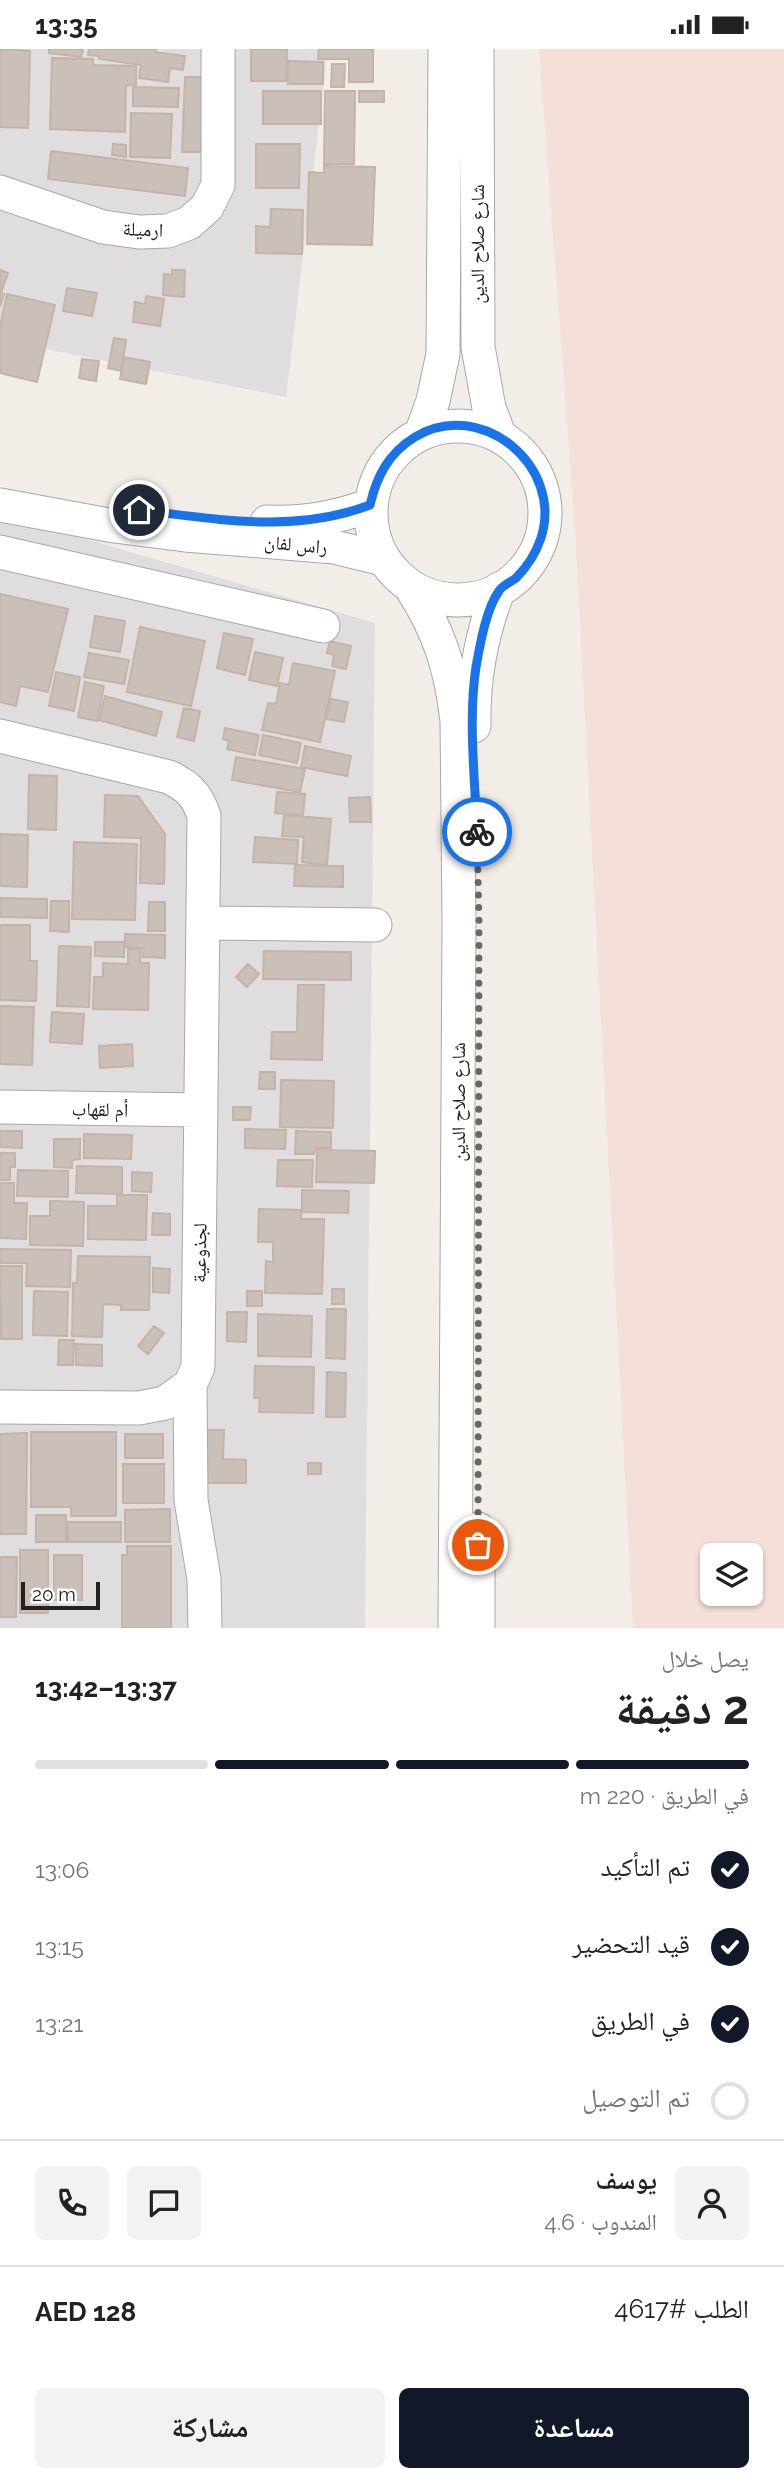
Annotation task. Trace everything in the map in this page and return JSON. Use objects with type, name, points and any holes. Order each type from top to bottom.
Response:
[{"type":"street","name":"ارميلة","points":[[0,192],[103,227],[139,232],[168,232],[189,223],[207,207],[218,185],[218,49]]},
{"type":"street","name":"شارع صلاح الدين","points":[[421,434],[433,401],[443,354],[445,49]]},
{"type":"street","name":"شارع صلاح الدين","points":[[478,49],[478,347],[489,408],[500,437]]},
{"type":"street","points":[[461,425],[488,431],[500,437],[512,444],[531,465],[543,491],[545,505],[542,537],[535,553],[526,567],[499,589],[477,598],[439,598],[410,586],[390,569],[375,542],[370,505],[381,470],[405,443],[421,434],[447,426],[461,425]]},
{"type":"street","name":"راس لفان","points":[[0,484],[33,493],[115,507],[233,521],[309,522],[348,514],[370,505]]},
{"type":"street","name":"راس لفان","points":[[0,505],[186,535],[334,547],[383,559]]},
{"type":"street","points":[[0,552],[323,626]]},
{"type":"street","name":"شارع صلاح الدين","points":[[410,586],[429,615],[439,641],[454,694],[457,721],[459,936],[455,1628]]},
{"type":"street","name":"شارع صلاح الدين","points":[[478,1628],[479,921],[474,721],[479,656],[487,619],[499,589]]},
{"type":"street","name":"لجذوعية","points":[[0,736],[169,777],[187,786],[198,799],[204,816],[198,1367],[190,1385],[191,1500],[204,1579],[205,1628]]},
{"type":"street","points":[[203,923],[375,925]]},
{"type":"street","name":"أم لقهاب","points":[[0,1107],[201,1110]]},
{"type":"street","points":[[0,1407],[139,1408],[165,1403],[190,1385]]},
{"type":"shaded area","points":[[0,49],[328,49],[286,397],[0,340]]},
{"type":"shaded area","points":[[539,49],[784,49],[784,1628],[633,1628],[575,528]]},
{"type":"shaded area","points":[[0,514],[375,623],[365,1628],[0,1628]]},
{"type":"building","points":[[0,49],[30,51],[28,128],[0,127]]},
{"type":"building","points":[[49,49],[83,49],[81,57],[49,53]]},
{"type":"building","points":[[89,49],[156,49],[155,52],[185,56],[183,70],[170,68],[168,82],[139,78],[141,65],[99,59],[99,56],[88,55]]},
{"type":"building","points":[[251,49],[287,49],[286,81],[251,81]]},
{"type":"building","points":[[319,49],[373,49],[373,82],[349,82],[349,59],[318,59]]},
{"type":"building","points":[[52,58],[93,59],[93,65],[136,66],[136,86],[126,85],[125,132],[50,129]]},
{"type":"building","points":[[288,61],[323,62],[323,84],[288,84]]},
{"type":"building","points":[[332,64],[345,64],[344,87],[331,87]]},
{"type":"building","points":[[185,77],[204,77],[201,152],[182,152]]},
{"type":"building","points":[[133,87],[179,88],[178,107],[133,106]]},
{"type":"building","points":[[263,91],[321,91],[321,124],[263,124]]},
{"type":"building","points":[[325,91],[355,91],[354,164],[324,164]]},
{"type":"building","points":[[359,91],[384,91],[384,102],[359,102]]},
{"type":"building","points":[[131,113],[172,114],[170,158],[130,157]]},
{"type":"building","points":[[113,144],[126,145],[126,157],[112,155]]},
{"type":"building","points":[[256,144],[300,144],[299,188],[256,188]]},
{"type":"building","points":[[51,151],[188,168],[185,196],[48,179]]},
{"type":"building","points":[[324,166],[375,167],[372,245],[307,244],[309,172],[324,173]]},
{"type":"building","points":[[271,209],[303,210],[302,254],[256,253],[256,226],[270,227]]},
{"type":"building","points":[[0,270],[8,273],[1,293],[4,294],[0,307]]},
{"type":"building","points":[[172,270],[185,270],[184,297],[163,295],[164,274],[172,275]]},
{"type":"building","points":[[67,288],[97,293],[92,316],[63,311]]},
{"type":"building","points":[[7,294],[55,305],[37,382],[0,373],[0,326]]},
{"type":"building","points":[[146,296],[164,299],[160,326],[133,322],[135,302],[145,304]]},
{"type":"building","points":[[114,338],[126,340],[121,371],[108,368]]},
{"type":"building","points":[[124,357],[150,362],[146,384],[120,379]]},
{"type":"building","points":[[82,359],[99,361],[96,381],[79,378]]},
{"type":"building","points":[[0,594],[68,609],[48,692],[20,686],[16,706],[0,702]]},
{"type":"building","points":[[95,616],[125,621],[120,652],[90,647]]},
{"type":"building","points":[[140,627],[205,641],[191,706],[127,692]]},
{"type":"building","points":[[224,633],[253,639],[245,675],[217,668]]},
{"type":"building","points":[[330,641],[351,646],[346,669],[332,666],[334,655],[327,653]]},
{"type":"building","points":[[255,652],[283,658],[277,686],[249,680]]},
{"type":"building","points":[[89,653],[129,660],[124,684],[84,677]]},
{"type":"building","points":[[293,663],[335,671],[320,742],[262,730],[268,703],[276,704],[280,683],[289,685]]},
{"type":"building","points":[[56,672],[80,677],[74,711],[49,706]]},
{"type":"building","points":[[85,682],[104,686],[97,721],[78,717]]},
{"type":"building","points":[[105,696],[162,712],[156,736],[99,720]]},
{"type":"building","points":[[331,699],[348,702],[344,722],[326,719]]},
{"type":"building","points":[[184,708],[200,711],[194,741],[177,737]]},
{"type":"building","points":[[225,728],[259,735],[255,755],[227,749],[229,741],[223,739]]},
{"type":"building","points":[[263,735],[301,743],[297,763],[259,755]]},
{"type":"building","points":[[305,746],[351,756],[347,776],[301,767]]},
{"type":"building","points":[[236,757],[305,769],[300,792],[232,780]]},
{"type":"building","points":[[29,775],[57,776],[56,830],[28,829]]},
{"type":"building","points":[[277,792],[305,794],[303,815],[275,813]]},
{"type":"building","points":[[105,795],[138,796],[165,834],[164,884],[140,883],[141,838],[104,837]]},
{"type":"building","points":[[370,797],[371,822],[350,822],[349,798]]},
{"type":"building","points":[[284,815],[331,819],[327,865],[302,862],[304,837],[282,836]]},
{"type":"building","points":[[0,834],[28,835],[27,887],[0,886]]},
{"type":"building","points":[[255,837],[298,840],[297,864],[253,862]]},
{"type":"building","points":[[74,842],[137,844],[135,920],[72,919]]},
{"type":"building","points":[[295,865],[343,866],[343,887],[294,886]]},
{"type":"building","points":[[0,898],[47,899],[47,918],[0,917]]},
{"type":"building","points":[[51,901],[69,901],[69,932],[50,931]]},
{"type":"building","points":[[149,902],[165,902],[165,931],[148,931]]},
{"type":"building","points":[[0,925],[30,925],[30,961],[37,961],[36,1001],[0,1000]]},
{"type":"building","points":[[125,934],[165,935],[165,958],[143,957],[144,948],[125,947]]},
{"type":"building","points":[[95,942],[124,942],[124,957],[95,956]]},
{"type":"building","points":[[59,946],[91,947],[89,1007],[57,1006]]},
{"type":"building","points":[[128,949],[141,949],[140,963],[149,963],[148,1010],[93,1009],[94,977],[103,977],[103,963],[128,964]]},
{"type":"building","points":[[264,951],[351,952],[351,980],[263,979]]},
{"type":"building","points":[[248,964],[259,974],[247,987],[236,977]]},
{"type":"building","points":[[298,985],[324,985],[322,1060],[271,1059],[272,1032],[297,1032]]},
{"type":"building","points":[[0,1006],[34,1007],[32,1065],[0,1064]]},
{"type":"building","points":[[52,1012],[84,1014],[82,1044],[50,1042]]},
{"type":"building","points":[[132,1044],[133,1066],[100,1068],[99,1046]]},
{"type":"building","points":[[260,1072],[275,1072],[275,1089],[259,1089]]},
{"type":"building","points":[[281,1080],[334,1081],[333,1128],[280,1127]]},
{"type":"building","points":[[233,1107],[251,1107],[250,1120],[233,1120]]},
{"type":"building","points":[[245,1129],[286,1130],[285,1149],[245,1148]]},
{"type":"building","points":[[0,1131],[22,1131],[22,1148],[0,1147]]},
{"type":"building","points":[[296,1131],[331,1132],[331,1148],[315,1148],[314,1154],[295,1154]]},
{"type":"building","points":[[84,1134],[132,1135],[131,1159],[84,1158]]},
{"type":"building","points":[[54,1139],[80,1139],[80,1159],[72,1160],[72,1168],[54,1167]]},
{"type":"building","points":[[317,1150],[375,1151],[374,1183],[316,1182]]},
{"type":"building","points":[[0,1153],[15,1153],[15,1167],[10,1167],[10,1180],[0,1180]]},
{"type":"building","points":[[278,1160],[313,1160],[312,1187],[277,1186]]},
{"type":"building","points":[[77,1166],[122,1167],[122,1194],[76,1193]]},
{"type":"building","points":[[18,1170],[68,1171],[68,1197],[17,1196]]},
{"type":"building","points":[[132,1172],[152,1173],[151,1192],[132,1191]]},
{"type":"building","points":[[0,1183],[14,1183],[14,1203],[27,1203],[26,1239],[0,1238]]},
{"type":"building","points":[[302,1190],[349,1191],[348,1213],[302,1212]]},
{"type":"building","points":[[117,1195],[147,1195],[146,1240],[88,1239],[88,1206],[117,1206]]},
{"type":"building","points":[[50,1201],[84,1202],[83,1246],[30,1245],[30,1216],[50,1216]]},
{"type":"building","points":[[259,1209],[301,1210],[301,1219],[324,1219],[322,1294],[265,1293],[266,1261],[273,1262],[273,1242],[258,1242]]},
{"type":"building","points":[[153,1213],[170,1214],[170,1235],[152,1235]]},
{"type":"building","points":[[0,1249],[71,1250],[70,1287],[26,1286],[27,1263],[0,1263]]},
{"type":"building","points":[[78,1256],[150,1257],[149,1310],[121,1310],[121,1305],[103,1304],[102,1337],[72,1336],[73,1283],[77,1283]]},
{"type":"building","points":[[0,1266],[22,1266],[22,1339],[1,1339]]},
{"type":"building","points":[[153,1268],[170,1269],[169,1293],[153,1292]]},
{"type":"building","points":[[332,1289],[344,1289],[344,1304],[332,1304]]},
{"type":"building","points":[[34,1291],[68,1292],[67,1336],[33,1335]]},
{"type":"building","points":[[247,1291],[262,1291],[262,1306],[247,1306]]},
{"type":"building","points":[[327,1309],[346,1309],[345,1359],[326,1358]]},
{"type":"building","points":[[227,1312],[247,1312],[246,1342],[227,1341]]},
{"type":"building","points":[[258,1314],[312,1316],[311,1357],[258,1356]]},
{"type":"building","points":[[154,1326],[164,1333],[148,1354],[138,1346]]},
{"type":"building","points":[[59,1340],[74,1340],[73,1365],[58,1365]]},
{"type":"building","points":[[76,1344],[102,1345],[102,1366],[76,1365]]},
{"type":"building","points":[[255,1366],[314,1367],[313,1413],[259,1412],[260,1398],[254,1398]]},
{"type":"building","points":[[327,1372],[346,1373],[345,1417],[326,1417]]},
{"type":"building","points":[[206,1430],[224,1430],[223,1459],[246,1460],[246,1483],[205,1483]]},
{"type":"building","points":[[31,1432],[116,1432],[116,1516],[71,1516],[71,1507],[31,1507]]},
{"type":"building","points":[[27,1433],[26,1534],[0,1534],[0,1434]]},
{"type":"building","points":[[125,1434],[163,1434],[163,1458],[125,1458]]},
{"type":"building","points":[[308,1463],[321,1463],[321,1474],[308,1474]]},
{"type":"building","points":[[123,1464],[164,1464],[164,1503],[123,1503]]},
{"type":"building","points":[[170,1509],[170,1542],[125,1542],[125,1510]]},
{"type":"building","points":[[36,1515],[66,1515],[66,1542],[36,1542]]},
{"type":"building","points":[[68,1522],[121,1522],[121,1542],[68,1542]]},
{"type":"building","points":[[127,1546],[171,1546],[171,1628],[122,1628],[122,1555],[127,1555]]},
{"type":"building","points":[[20,1550],[48,1550],[48,1613],[20,1613]]},
{"type":"building","points":[[54,1555],[82,1555],[82,1600],[54,1600]]},
{"type":"building","points":[[0,1557],[17,1557],[16,1617],[0,1617]]},
{"type":"way so far","points":[[477,832],[478,1545]]},
{"type":"route","points":[[139,510],[233,521],[309,522],[348,514],[370,505],[381,470],[392,455],[405,443],[433,429],[461,425],[474,427],[512,444],[531,465],[537,477],[543,491],[545,520],[542,537],[526,567],[499,589],[481,643],[476,669],[474,721],[477,832]]}]
